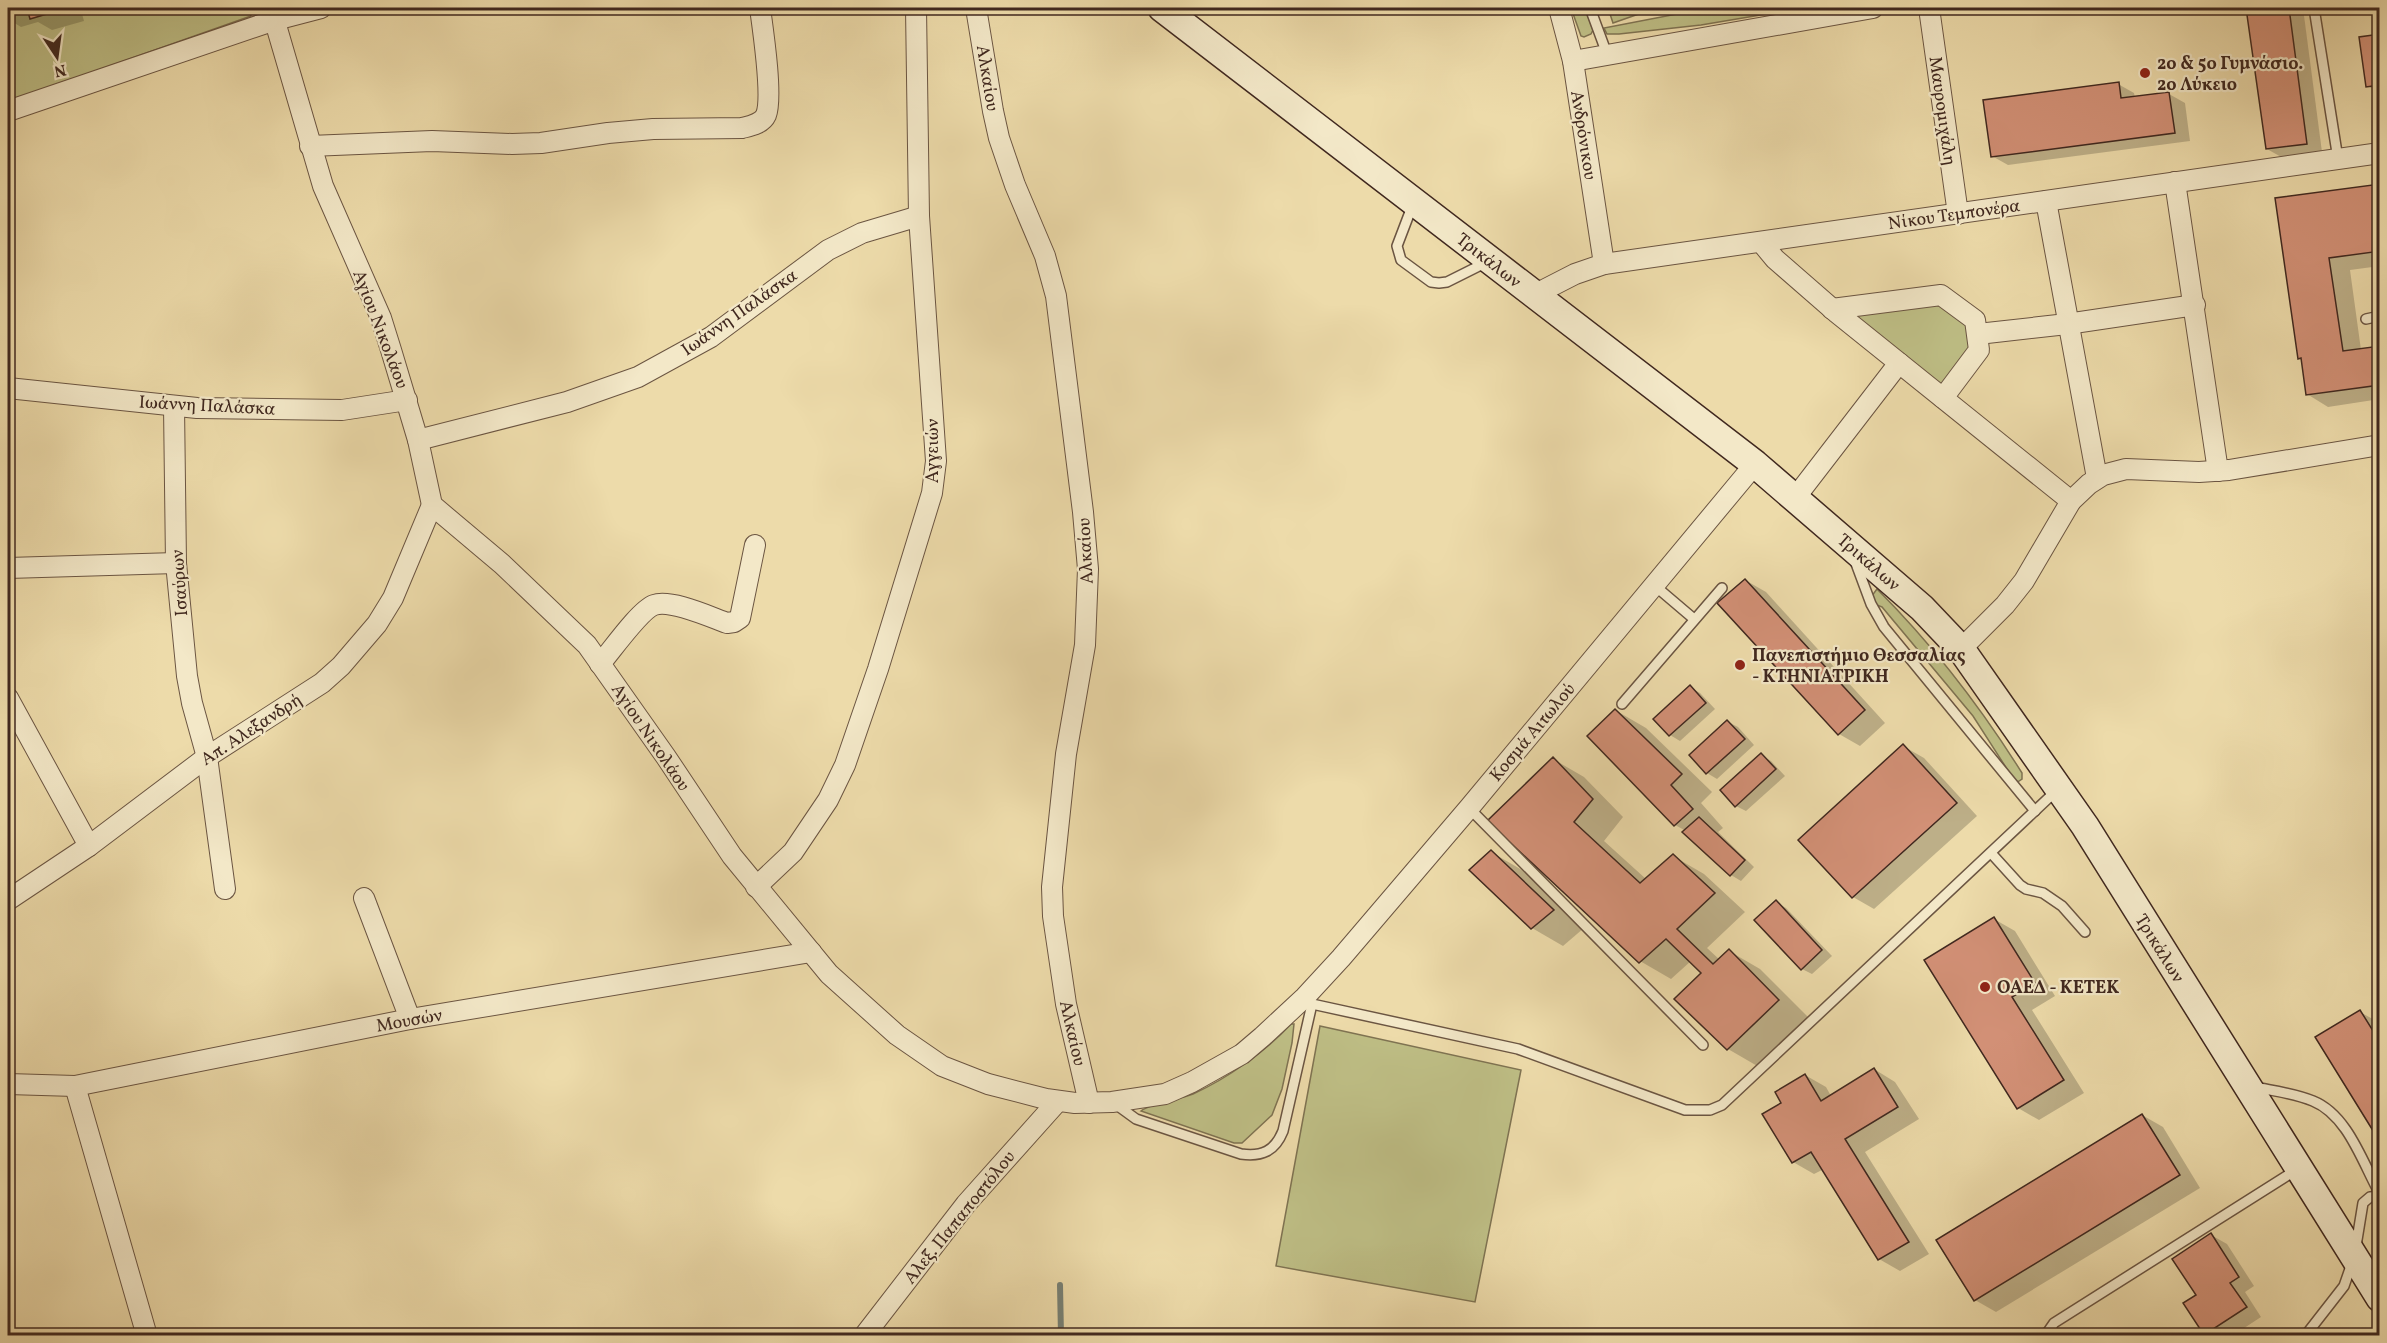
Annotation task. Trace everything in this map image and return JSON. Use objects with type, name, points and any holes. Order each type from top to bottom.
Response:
[{"type":"main road","name":"Τρικάλων","points":[[1162,8],[1755,464],[1922,608],[1961,649],[2059,788],[2379,1298]]},
{"type":"street","points":[[8,111],[273,14],[321,8]]},
{"type":"street","points":[[310,146],[432,141],[541,143],[653,129],[742,128],[754,125],[766,115],[768,93],[760,8]]},
{"type":"street","name":"Αγγειών","points":[[756,886],[793,852],[828,800],[845,765],[878,669],[932,493],[936,461],[919,216],[915,8]]},
{"type":"street","name":"Αλκαίου","points":[[976,8],[999,138],[1015,185],[1045,256],[1056,296],[1083,512],[1088,569],[1085,645],[1066,754],[1052,887],[1053,916],[1066,1004],[1089,1102]]},
{"type":"street","name":"Ανδρόνικου","points":[[1559,8],[1573,61],[1604,264]]},
{"type":"street","points":[[1573,61],[1873,8]]},
{"type":"street","name":"Μαυρομιχάλη","points":[[1929,8],[1958,214]]},
{"type":"street","name":"Αγίου Νικολάου","points":[[273,14],[310,146],[330,204],[381,318],[418,440],[432,505],[577,634],[666,757],[732,856],[829,974],[897,1035],[942,1066],[988,1084],[1058,1101],[1112,1102],[1165,1094],[1242,1054],[1309,1000]]},
{"type":"street","name":"Νίκου Τεμπονέρα","points":[[1534,295],[1575,274],[1604,264],[2379,153]]},
{"type":"street","points":[[2175,182],[2218,471]]},
{"type":"street","points":[[2046,201],[2097,478]]},
{"type":"street","name":"Ιωάννη Παλάσκα","points":[[418,440],[584,397],[638,378],[711,336],[828,250],[862,233],[919,216]]},
{"type":"street","points":[[1761,242],[1779,263],[1832,309],[2071,501]]},
{"type":"street","points":[[1832,309],[1941,295],[1975,320],[1979,350],[1943,398]]},
{"type":"street","points":[[1978,334],[2067,324],[2195,305]]},
{"type":"street","points":[[1795,498],[1899,363]]},
{"type":"street","name":"Ιωάννη Παλάσκα","points":[[8,388],[174,406],[342,410],[407,400]]},
{"type":"street","name":"Ισαύρων","points":[[174,406],[176,563],[187,676],[207,757],[225,890]]},
{"type":"street","points":[[1961,649],[2005,605],[2024,581],[2071,501],[2097,478],[2126,470],[2218,471],[2379,445]]},
{"type":"street","name":"Κοσμά Αιτωλού","points":[[1309,1000],[1755,464]]},
{"type":"street","name":"Απ. Αλεξανδρή","points":[[8,900],[89,846],[207,757],[321,683],[361,645],[377,624],[393,598],[432,505]]},
{"type":"street","points":[[600,664],[642,612],[656,604],[678,606],[727,623],[740,618],[755,545]]},
{"type":"street","points":[[8,568],[176,563]]},
{"type":"street","points":[[8,698],[89,846]]},
{"type":"street","points":[[364,898],[410,1019]]},
{"type":"street","name":"Μουσών","points":[[8,1084],[75,1086],[410,1019],[811,952]]},
{"type":"street","points":[[75,1086],[147,1335]]},
{"type":"street","name":"Αλεξ. Παπαποστόλου","points":[[864,1335],[966,1204],[1058,1101]]},
{"type":"lane","points":[[1590,8],[1607,54]]},
{"type":"lane","points":[[2314,8],[2338,159]]},
{"type":"lane","points":[[1414,200],[1397,246],[1401,260],[1431,282],[1439,283],[1447,282],[1489,261]]},
{"type":"lane","points":[[2366,319],[2379,316]]},
{"type":"lane","points":[[1848,544],[1871,604],[1884,627],[2035,811]]},
{"type":"lane","points":[[1654,585],[1694,619]]},
{"type":"lane","points":[[1622,704],[1722,588]]},
{"type":"lane","points":[[1112,1102],[1136,1119],[1230,1151],[1255,1156],[1268,1152],[1278,1143],[1283,1131],[1309,1000],[1518,1050],[1685,1110],[1710,1110],[1722,1105],[2059,788]]},
{"type":"lane","points":[[1469,808],[1703,1045]]},
{"type":"lane","points":[[1991,853],[2020,885],[2026,889],[2043,893],[2062,906],[2085,933]]},
{"type":"lane","points":[[2246,1086],[2297,1096],[2315,1102],[2327,1110],[2338,1120],[2350,1139],[2379,1195],[2370,1197],[2363,1203],[2354,1257],[2344,1286],[2305,1335]]},
{"type":"lane","points":[[2045,1335],[2054,1323],[2298,1169]]},
{"type":"green space","points":[[8,8],[248,8],[251,16],[8,102]]},
{"type":"green space","points":[[1571,8],[1585,8],[1593,30],[1591,34],[1581,36]]},
{"type":"green space","points":[[1608,8],[1656,8],[1613,23]]},
{"type":"green space","points":[[1708,8],[1803,8],[1701,25],[1619,34],[1607,34],[1604,28]]},
{"type":"green space","points":[[1940,298],[1971,323],[1975,347],[1940,395],[1837,312]]},
{"type":"green space","points":[[1877,589],[1955,677],[2006,748],[2022,773],[2022,779],[2016,783],[1973,716],[1882,607],[1874,604],[1871,597]]},
{"type":"green space","points":[[1291,1024],[1294,1024],[1292,1043],[1282,1089],[1272,1115],[1242,1143],[1234,1143],[1141,1111],[1193,1094],[1219,1080],[1258,1054]]},
{"type":"green space","points":[[1320,1026],[1521,1070],[1475,1302],[1276,1266]]},
{"type":"building","points":[[8,8],[27,8],[8,13]]},
{"type":"building","points":[[27,8],[64,8],[64,9],[30,19]]},
{"type":"building","points":[[2246,8],[2289,8],[2307,144],[2266,149]]},
{"type":"building","points":[[2380,34],[2380,85],[2366,87],[2359,37]]},
{"type":"building","points":[[2119,82],[2121,98],[2169,92],[2175,133],[1991,157],[1983,100]]},
{"type":"building","points":[[2380,184],[2380,262],[2374,263],[2373,252],[2329,258],[2343,351],[2380,346],[2380,385],[2306,395],[2301,358],[2298,359],[2275,198]]},
{"type":"building","points":[[1745,579],[1865,710],[1838,735],[1717,603]]},
{"type":"building","points":[[1690,685],[1706,703],[1669,736],[1653,719]]},
{"type":"building","points":[[1615,709],[1682,774],[1671,785],[1693,809],[1674,826],[1587,736]]},
{"type":"building","points":[[1727,720],[1745,739],[1706,774],[1689,755]]},
{"type":"building","points":[[1903,744],[1957,803],[1852,898],[1798,840]]},
{"type":"building","points":[[1761,753],[1776,769],[1735,807],[1720,790]]},
{"type":"building","points":[[1553,757],[1593,799],[1574,822],[1640,883],[1673,854],[1715,893],[1677,929],[1713,964],[1729,949],[1779,1000],[1727,1050],[1674,999],[1701,973],[1666,939],[1639,963],[1487,821]]},
{"type":"building","points":[[1699,817],[1745,860],[1730,876],[1682,832]]},
{"type":"building","points":[[1491,850],[1554,910],[1531,929],[1469,870]]},
{"type":"building","points":[[1776,900],[1822,950],[1801,970],[1754,920]]},
{"type":"building","points":[[1994,917],[2035,983],[2012,997],[2064,1080],[2017,1109],[1924,960]]},
{"type":"building","points":[[2360,1010],[2380,1042],[2380,1142],[2315,1037]]},
{"type":"building","points":[[1874,1068],[1898,1107],[1845,1139],[1909,1242],[1878,1260],[1811,1152],[1792,1163],[1762,1114],[1781,1103],[1775,1092],[1805,1074],[1821,1101]]},
{"type":"building","points":[[2142,1114],[2180,1175],[1974,1301],[1936,1240]]},
{"type":"building","points":[[2211,1233],[2239,1277],[2230,1283],[2247,1307],[2204,1335],[2183,1303],[2196,1295],[2172,1259]]},
{"type":"waterway","points":[[1060,1285],[1061,1336]]},
{"type":"place","name":"2ο & 5ο Γυμνάσιο. 2ο Λύκειο","points":[[2145,73]]},
{"type":"place","name":"Πανεπιστήμιο Θεσσαλίας - ΚΤΗΝΙΑΤΡΙΚΗ","points":[[1740,665]]},
{"type":"place","name":"ΟΑΕΔ - ΚΕΤΕΚ","points":[[1985,987]]}]
